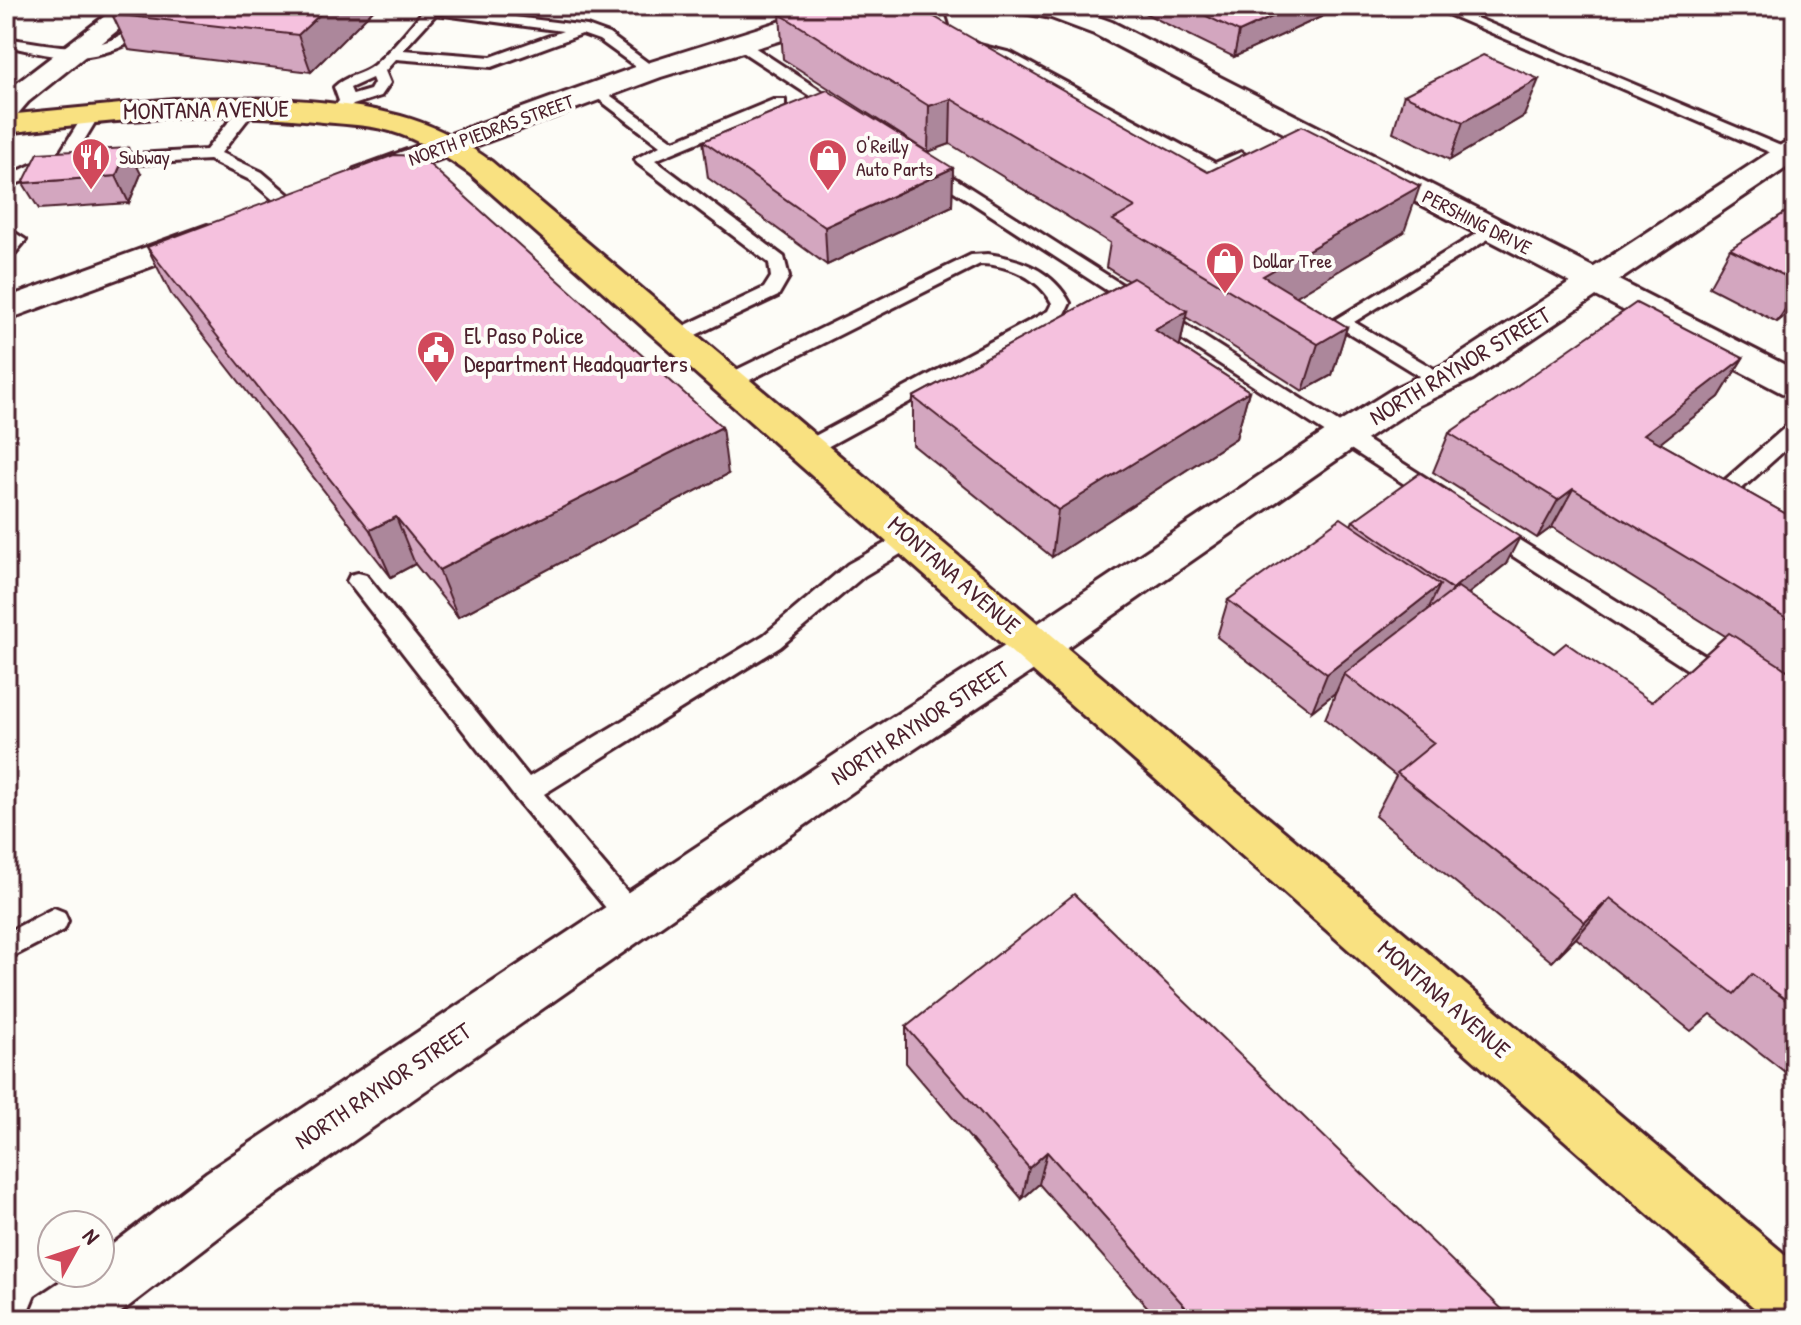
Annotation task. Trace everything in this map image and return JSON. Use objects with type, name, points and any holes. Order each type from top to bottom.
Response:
[{"type":"main road","points":[[6,110],[18,96],[135,6]]},
{"type":"main road","name":"NORTH PIEDRAS STREET","points":[[657,69],[750,18],[782,6]]},
{"type":"main road","name":"NORTH PIEDRAS STREET","points":[[6,310],[657,69],[853,6]]},
{"type":"main road","name":"PERSHING DRIVE","points":[[1027,6],[1096,17],[1278,139],[1492,229],[1795,385]]},
{"type":"main road","name":"MONTANA AVENUE","points":[[6,124],[166,106],[342,108],[399,124],[449,145],[481,168],[911,537],[1795,1303]]},
{"type":"main road","name":"NORTH RAYNOR STREET","points":[[59,1319],[133,1268],[228,1193],[1345,436],[1439,380],[1460,371],[1792,154]]},
{"type":"lane","points":[[6,42],[73,53],[103,47],[137,35],[174,6]]},
{"type":"lane","points":[[935,6],[945,41],[1006,56],[1214,169],[1278,139]]},
{"type":"lane","points":[[1436,6],[1792,154]]},
{"type":"lane","points":[[342,108],[376,93],[382,83],[377,71],[433,7],[582,29],[604,37],[657,69]]},
{"type":"lane","points":[[392,54],[492,62],[582,29]]},
{"type":"lane","points":[[740,44],[854,118]]},
{"type":"lane","points":[[597,91],[672,147]]},
{"type":"lane","points":[[676,337],[771,292],[780,277],[778,261],[643,159],[779,103]]},
{"type":"lane","points":[[211,155],[250,106]]},
{"type":"lane","points":[[62,163],[92,114]]},
{"type":"lane","points":[[906,152],[1742,692]]},
{"type":"lane","points":[[6,183],[37,169],[62,163],[211,155],[256,176],[286,206]]},
{"type":"lane","points":[[1439,380],[1340,322],[1492,229]]},
{"type":"lane","points":[[6,232],[17,240],[6,253]]},
{"type":"lane","points":[[729,382],[977,259],[1009,260],[1058,292],[1061,303],[1056,314],[807,449]]},
{"type":"lane","points":[[1732,523],[1706,509],[1795,430]]},
{"type":"lane","points":[[526,792],[772,641],[856,570],[911,537]]},
{"type":"lane","points":[[358,581],[526,792],[631,917]]},
{"type":"lane","points":[[6,947],[54,921]]},
{"type":"building","points":[[123,6],[329,6],[298,35],[112,14]]},
{"type":"building","points":[[802,6],[915,6],[1208,172],[1302,126],[1420,186],[1263,276],[1347,327],[1318,344],[1113,220],[1135,207],[951,99],[929,106],[780,14]]},
{"type":"building","points":[[1186,6],[1296,6],[1239,32]]},
{"type":"building","points":[[1483,55],[1539,79],[1463,122],[1404,95]]},
{"type":"building","points":[[827,90],[953,168],[825,227],[703,141]]},
{"type":"building","points":[[128,148],[116,176],[23,183],[38,153]]},
{"type":"building","name":"El Paso Police Department Headquarters","points":[[394,155],[420,156],[722,427],[439,570],[396,517],[370,530],[147,247]]},
{"type":"building","points":[[1795,206],[1795,281],[1730,249]]},
{"type":"building","points":[[1133,278],[1187,311],[1155,330],[1249,391],[1058,510],[913,397]]},
{"type":"building","points":[[1636,303],[1743,358],[1644,434],[1795,519],[1795,623],[1573,489],[1558,500],[1449,433]]},
{"type":"building","points":[[1420,473],[1520,537],[1452,589],[1353,521]]},
{"type":"building","points":[[1341,518],[1440,585],[1327,674],[1228,600]]},
{"type":"building","points":[[1458,587],[1554,653],[1566,643],[1652,702],[1729,633],[1795,675],[1795,1007],[1752,974],[1734,994],[1610,898],[1585,922],[1397,773],[1434,743],[1344,674]]},
{"type":"building","points":[[1074,894],[1512,1319],[1196,1319],[1047,1152],[1029,1168],[906,1027]]},
{"type":"place","name":"Subway","points":[[91,191]]},
{"type":"place","name":"O'Reilly Auto Parts","points":[[828,192]]},
{"type":"place","name":"Dollar Tree","points":[[1225,295]]},
{"type":"place","name":"El Paso Police Department Headquarters","points":[[436,384]]}]
